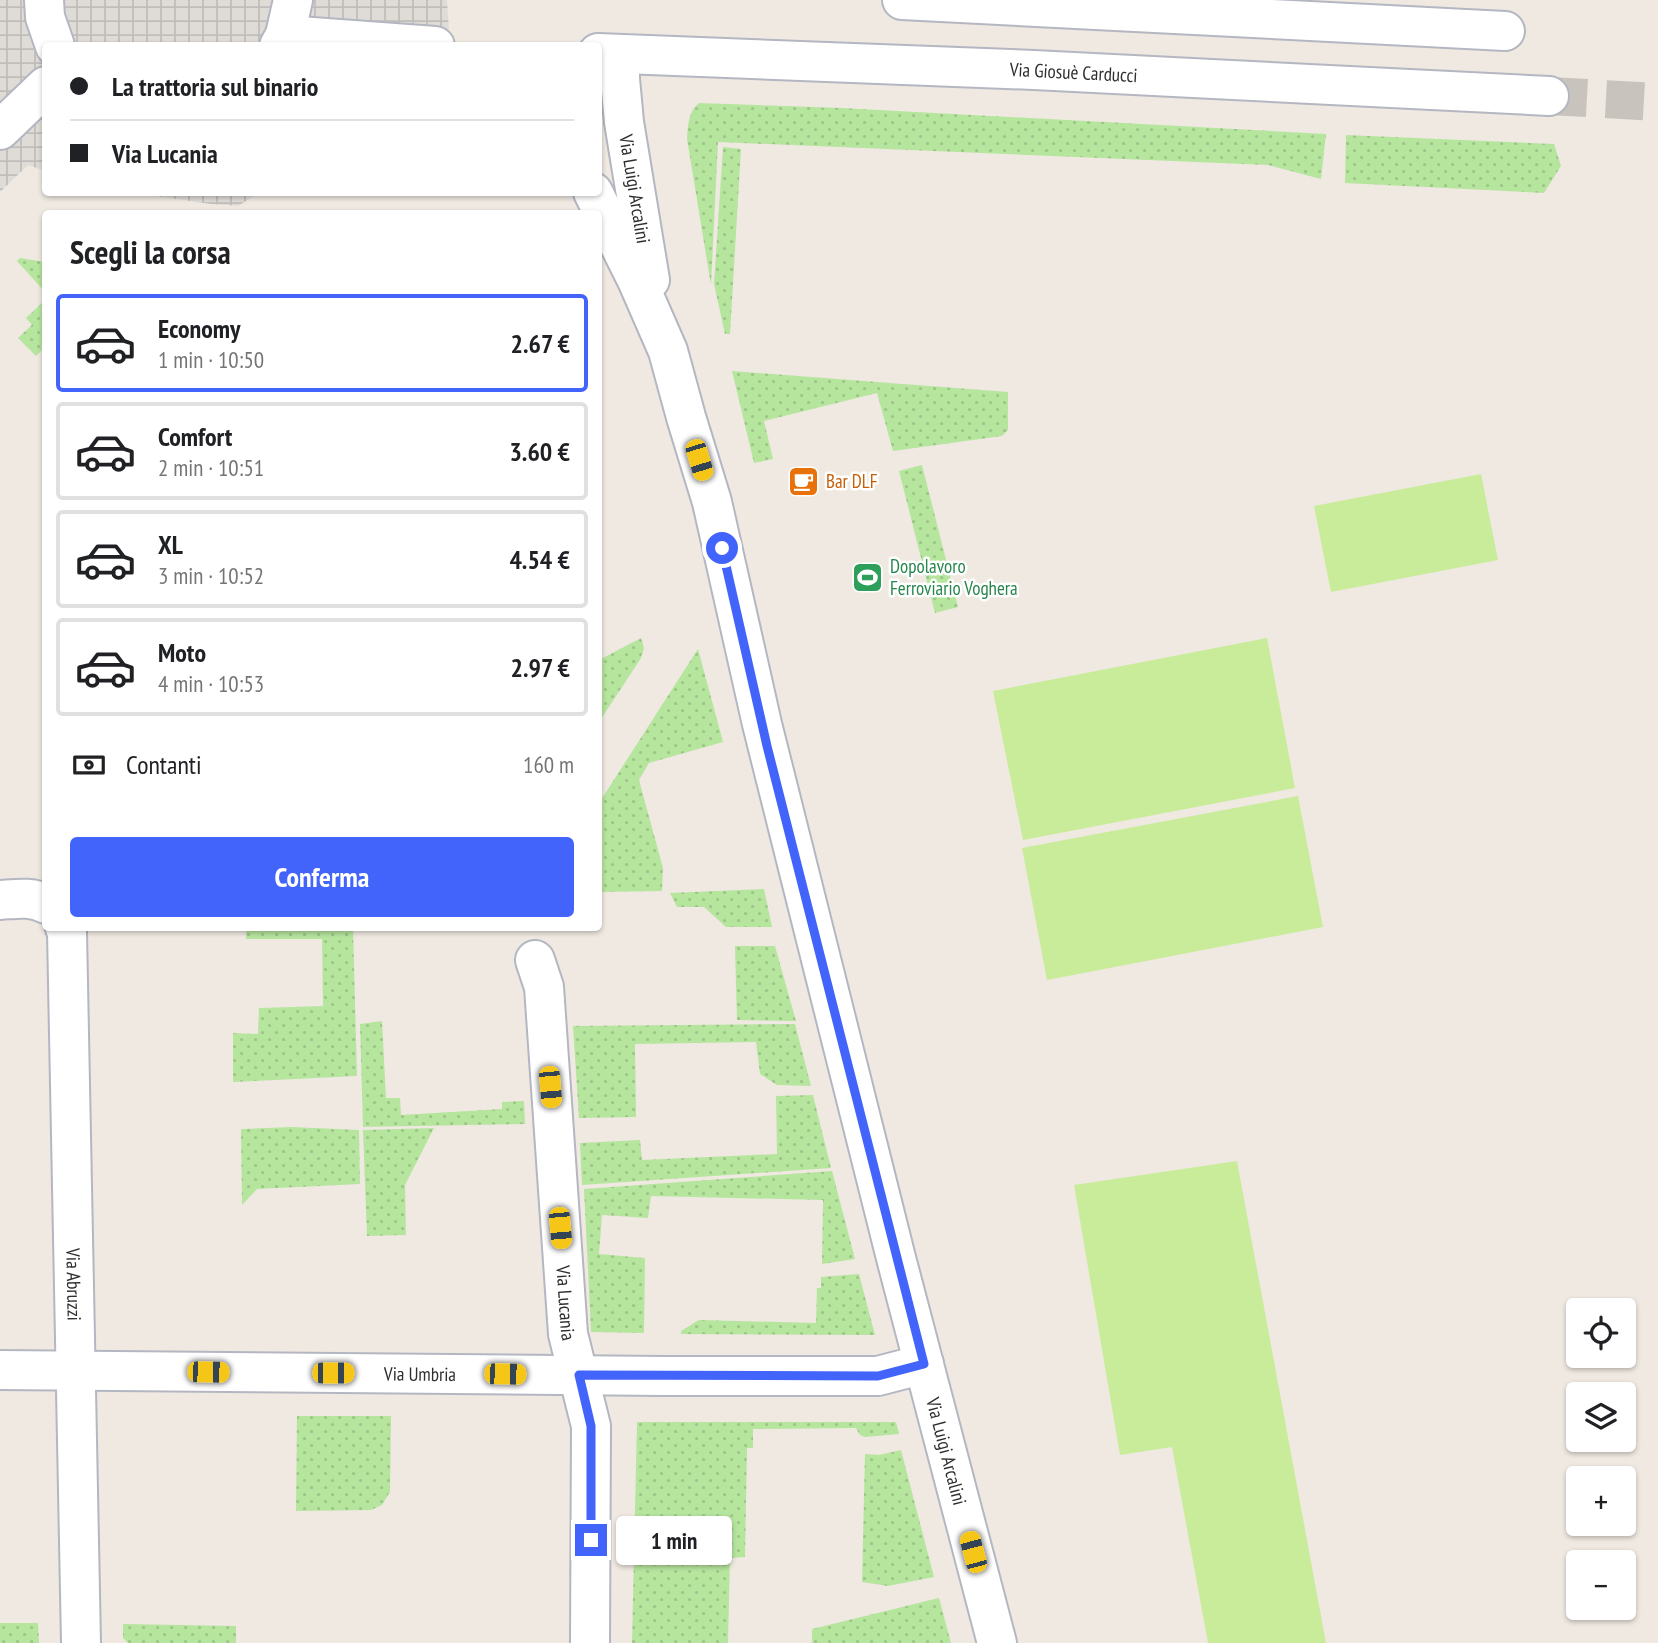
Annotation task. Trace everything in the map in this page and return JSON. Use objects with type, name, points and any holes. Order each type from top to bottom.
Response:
[{"type":"street","points":[[902,0],[1505,31]]},
{"type":"street","points":[[286,27],[404,42]]},
{"type":"street","name":"Via Giosuè Carducci","points":[[609,53],[1034,70],[1549,96]]},
{"type":"street","name":"Via Luigi Arcalini","points":[[609,53],[620,79],[624,122],[657,324]]},
{"type":"street","points":[[0,130],[42,90]]},
{"type":"street","name":"Via Luigi Arcalini","points":[[602,210],[668,351],[712,502],[767,746],[997,1643]]},
{"type":"street","points":[[0,900],[25,898],[42,902]]},
{"type":"street","name":"Via Abruzzi","points":[[66,931],[81,1643]]},
{"type":"street","name":"Via Lucania","points":[[535,960],[544,987],[568,1334],[591,1426],[590,1643]]},
{"type":"street","name":"Via Umbria","points":[[0,1370],[878,1376],[924,1364]]},
{"type":"green space","points":[[699,103],[1326,134],[1321,179],[1268,165],[718,142],[711,285],[687,139],[691,115]]},
{"type":"green space","points":[[1346,135],[1554,144],[1561,166],[1544,193],[1345,183]]},
{"type":"green space","points":[[723,147],[741,149],[730,334],[725,334],[714,284]]},
{"type":"green space","points":[[20,258],[42,262],[42,289],[17,261]]},
{"type":"green space","points":[[42,303],[42,350],[36,356],[18,338],[32,325],[26,318]]},
{"type":"green space","points":[[732,371],[1008,392],[1008,430],[1002,436],[893,451],[877,393],[764,421],[773,459],[754,463]]},
{"type":"green space","points":[[922,465],[958,607],[935,613],[899,471]]},
{"type":"green space","points":[[1481,474],[1498,560],[1331,592],[1314,506]]},
{"type":"green space","points":[[641,638],[644,648],[641,658],[602,717],[602,658]]},
{"type":"green space","points":[[1267,638],[1295,788],[1023,840],[993,691]]},
{"type":"green space","points":[[698,649],[723,742],[649,763],[639,780],[663,868],[662,891],[602,892],[602,798]]},
{"type":"green space","points":[[1298,796],[1323,927],[1047,980],[1022,848]]},
{"type":"green space","points":[[764,889],[772,927],[726,927],[704,907],[677,907],[670,893]]},
{"type":"green space","points":[[246,931],[353,931],[357,1076],[233,1082],[233,1033],[258,1034],[259,1008],[323,1006],[322,939],[246,939]]},
{"type":"green space","points":[[735,946],[775,946],[796,1021],[737,1020]]},
{"type":"green space","points":[[382,1021],[386,1098],[400,1098],[401,1115],[502,1109],[502,1102],[524,1101],[525,1124],[363,1127],[360,1024]]},
{"type":"green space","points":[[795,1024],[811,1086],[777,1085],[760,1074],[756,1042],[635,1044],[636,1117],[579,1118],[573,1026]]},
{"type":"green space","points":[[813,1095],[831,1168],[582,1185],[580,1143],[640,1140],[642,1160],[777,1154],[776,1096]]},
{"type":"green space","points":[[291,1127],[359,1130],[360,1184],[257,1189],[242,1205],[241,1129]]},
{"type":"green space","points":[[434,1128],[405,1185],[406,1235],[367,1236],[363,1130]]},
{"type":"green space","points":[[1237,1161],[1326,1643],[1208,1643],[1172,1447],[1120,1455],[1074,1185]]},
{"type":"green space","points":[[832,1171],[855,1259],[822,1264],[823,1200],[651,1196],[648,1218],[602,1215],[599,1254],[645,1258],[644,1333],[591,1332],[584,1189]]},
{"type":"green space","points":[[859,1274],[875,1335],[681,1334],[681,1331],[699,1320],[816,1323],[817,1288],[821,1288],[821,1277]]},
{"type":"green space","points":[[297,1416],[391,1416],[390,1492],[382,1505],[371,1510],[296,1511]]},
{"type":"green space","points":[[637,1422],[896,1422],[899,1434],[865,1437],[860,1435],[856,1428],[753,1429],[753,1448],[747,1448],[745,1557],[730,1558],[728,1643],[632,1643]]},
{"type":"green space","points":[[901,1450],[934,1577],[888,1586],[862,1582],[865,1454],[879,1455]]},
{"type":"green space","points":[[939,1598],[951,1643],[812,1643],[812,1629]]},
{"type":"green space","points":[[0,1623],[38,1623],[39,1643],[0,1643]]},
{"type":"green space","points":[[123,1624],[236,1626],[236,1643],[128,1643],[123,1638]]},
{"type":"shaded area","points":[[0,0],[447,0],[450,42],[42,42],[42,170],[28,165],[0,192]]},
{"type":"shaded area","points":[[156,196],[254,196],[238,206]]},
{"type":"tunnel","points":[[1549,96],[1658,102]]},
{"type":"place","name":"Bar DLF","points":[[803,481]]},
{"type":"place","name":"Dopolavoro Ferroviario Voghera","points":[[867,577]]},
{"type":"route","points":[[591,1540],[591,1426],[579,1375],[878,1376],[924,1364],[767,746],[722,548]]}]
